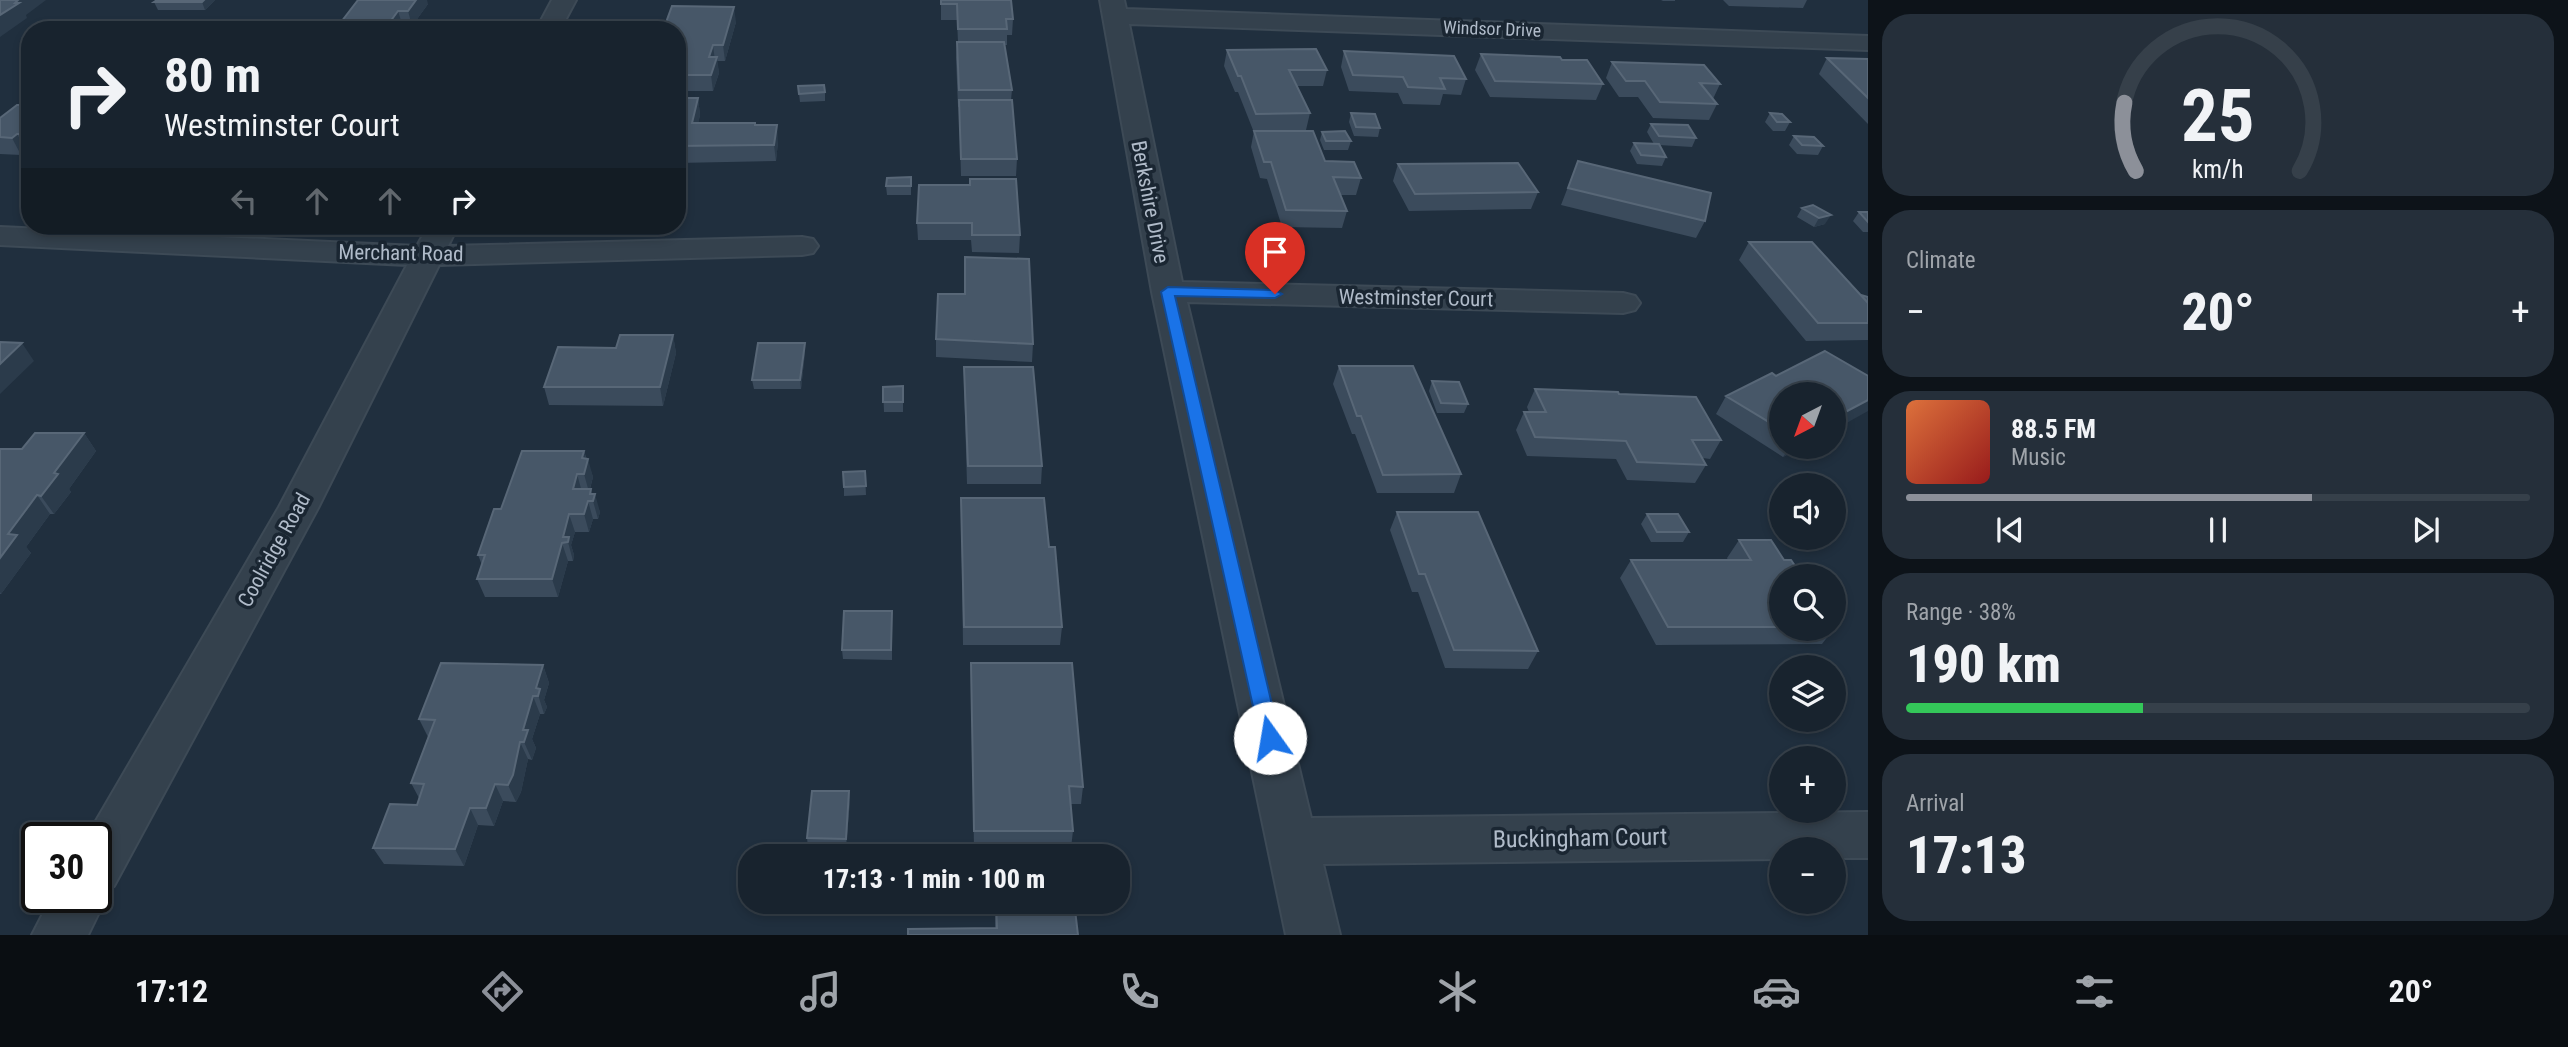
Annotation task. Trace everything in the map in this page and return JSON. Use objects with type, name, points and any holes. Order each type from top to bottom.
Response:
[{"type":"street","points":[[553,21],[564,0]]},
{"type":"street","name":"Windsor Drive","points":[[1114,8],[1868,43]]},
{"type":"street","name":"Berkshire Drive","points":[[1114,8],[1168,292],[1312,935]]},
{"type":"street","name":"Merchant Road","points":[[0,236],[802,246]]},
{"type":"street","name":"Coolridge Road","points":[[112,840],[298,508],[435,241]]},
{"type":"street","name":"Westminster Court","points":[[1168,292],[1623,303]]},
{"type":"street","name":"Buckingham Court","points":[[1293,841],[1868,835]]},
{"type":"street","points":[[59,935],[71,913]]},
{"type":"building","points":[[0,0],[18,0],[15,3],[19,3],[0,15]]},
{"type":"building","points":[[157,0],[204,0],[154,2]]},
{"type":"building","points":[[358,0],[416,0],[408,11],[398,11],[391,21],[342,21]]},
{"type":"building","points":[[941,0],[1011,0],[1013,19],[1006,19],[1007,29],[958,29],[957,4],[941,4]]},
{"type":"building","points":[[672,6],[734,7],[723,45],[713,45],[709,57],[717,57],[711,75],[686,75],[686,21],[667,21]]},
{"type":"building","points":[[957,42],[1004,42],[1012,90],[959,90]]},
{"type":"building","points":[[1316,49],[1327,70],[1289,70],[1310,113],[1256,114],[1227,50]]},
{"type":"building","points":[[1344,51],[1454,56],[1466,79],[1440,78],[1445,89],[1408,87],[1403,77],[1353,75]]},
{"type":"building","points":[[1481,54],[1587,60],[1603,84],[1495,81]]},
{"type":"building","points":[[1827,58],[1868,59],[1868,98]]},
{"type":"building","points":[[1612,62],[1704,65],[1720,84],[1700,83],[1717,104],[1660,102],[1645,81],[1626,81]]},
{"type":"building","points":[[824,85],[825,92],[799,94],[798,86]]},
{"type":"building","points":[[686,98],[698,98],[692,123],[777,125],[774,145],[686,146]]},
{"type":"building","points":[[959,100],[1012,100],[1017,159],[961,159]]},
{"type":"building","points":[[17,105],[21,105],[21,134],[12,138],[0,137],[0,118]]},
{"type":"building","points":[[1351,113],[1375,114],[1380,128],[1356,127]]},
{"type":"building","points":[[1770,113],[1782,114],[1790,122],[1777,122]]},
{"type":"building","points":[[1651,124],[1688,125],[1696,138],[1659,136]]},
{"type":"building","points":[[1254,131],[1313,131],[1325,161],[1354,162],[1361,178],[1333,177],[1347,211],[1286,210],[1271,162],[1264,162]]},
{"type":"building","points":[[1345,131],[1351,141],[1326,141],[1322,132]]},
{"type":"building","points":[[1794,136],[1814,137],[1823,146],[1802,145]]},
{"type":"building","points":[[1634,143],[1659,144],[1666,157],[1641,155]]},
{"type":"building","points":[[1578,161],[1711,193],[1705,221],[1568,188]]},
{"type":"building","points":[[1518,163],[1538,192],[1415,194],[1398,164]]},
{"type":"building","points":[[911,177],[911,186],[886,186],[887,178]]},
{"type":"building","points":[[970,179],[1016,179],[1020,235],[972,235],[972,223],[917,223],[919,185],[970,185]]},
{"type":"building","points":[[1813,205],[1831,215],[1819,218],[1802,208]]},
{"type":"building","points":[[1859,212],[1868,212],[1868,222]]},
{"type":"building","points":[[1749,242],[1812,242],[1868,303],[1868,323],[1818,323]]},
{"type":"building","points":[[965,257],[1029,259],[1033,344],[936,339],[938,294],[965,294]]},
{"type":"building","points":[[620,335],[673,335],[660,387],[544,387],[558,347],[616,348]]},
{"type":"building","points":[[0,342],[22,343],[0,364]]},
{"type":"building","points":[[758,343],[805,343],[800,380],[752,380]]},
{"type":"building","points":[[1825,351],[1868,376],[1868,400],[1846,412],[1846,382],[1769,382],[1769,422],[1726,396],[1772,373],[1776,376]]},
{"type":"building","points":[[1339,366],[1413,366],[1461,474],[1383,475]]},
{"type":"building","points":[[964,367],[1033,367],[1042,466],[968,466]]},
{"type":"building","points":[[1432,381],[1459,382],[1468,404],[1441,403]]},
{"type":"building","points":[[903,386],[903,402],[883,402],[883,387]]},
{"type":"building","points":[[1535,389],[1696,397],[1721,440],[1692,440],[1706,465],[1637,462],[1626,441],[1535,437],[1524,412],[1546,412]]},
{"type":"building","points":[[35,433],[84,433],[54,473],[58,474],[41,496],[37,495],[8,534],[17,535],[0,558],[0,449],[22,449]]},
{"type":"building","points":[[522,451],[584,451],[582,458],[588,459],[584,474],[577,474],[573,489],[591,489],[590,494],[595,494],[593,501],[588,501],[584,514],[569,514],[563,537],[569,537],[568,542],[562,543],[552,579],[477,579],[485,555],[478,555],[494,509],[501,509]]},
{"type":"building","points":[[865,471],[866,486],[844,487],[843,472]]},
{"type":"building","points":[[961,498],[1044,498],[1049,547],[1055,547],[1062,627],[964,627]]},
{"type":"building","points":[[1397,512],[1478,512],[1538,651],[1454,650],[1425,574],[1419,574]]},
{"type":"building","points":[[1647,514],[1678,514],[1689,532],[1657,532]]},
{"type":"building","points":[[1739,540],[1769,540],[1769,550],[1778,550],[1784,560],[1791,560],[1794,564],[1769,564],[1769,627],[1668,627],[1631,560],[1751,560]]},
{"type":"building","points":[[844,611],[892,611],[891,650],[842,650]]},
{"type":"building","points":[[441,663],[543,665],[536,688],[540,689],[538,696],[533,696],[523,730],[528,730],[524,742],[520,742],[513,775],[508,785],[495,784],[486,808],[470,808],[455,849],[373,848],[390,804],[417,805],[424,784],[411,783],[435,720],[419,719]]},
{"type":"building","points":[[971,663],[1072,663],[1083,787],[1069,786],[1073,831],[974,831]]},
{"type":"building","points":[[812,791],[849,791],[846,839],[807,838]]},
{"type":"building","points":[[996,914],[1076,914],[1078,935],[908,935],[908,929],[997,928]]},
{"type":"route","points":[[1270,738],[1168,292],[1275,294]]}]
